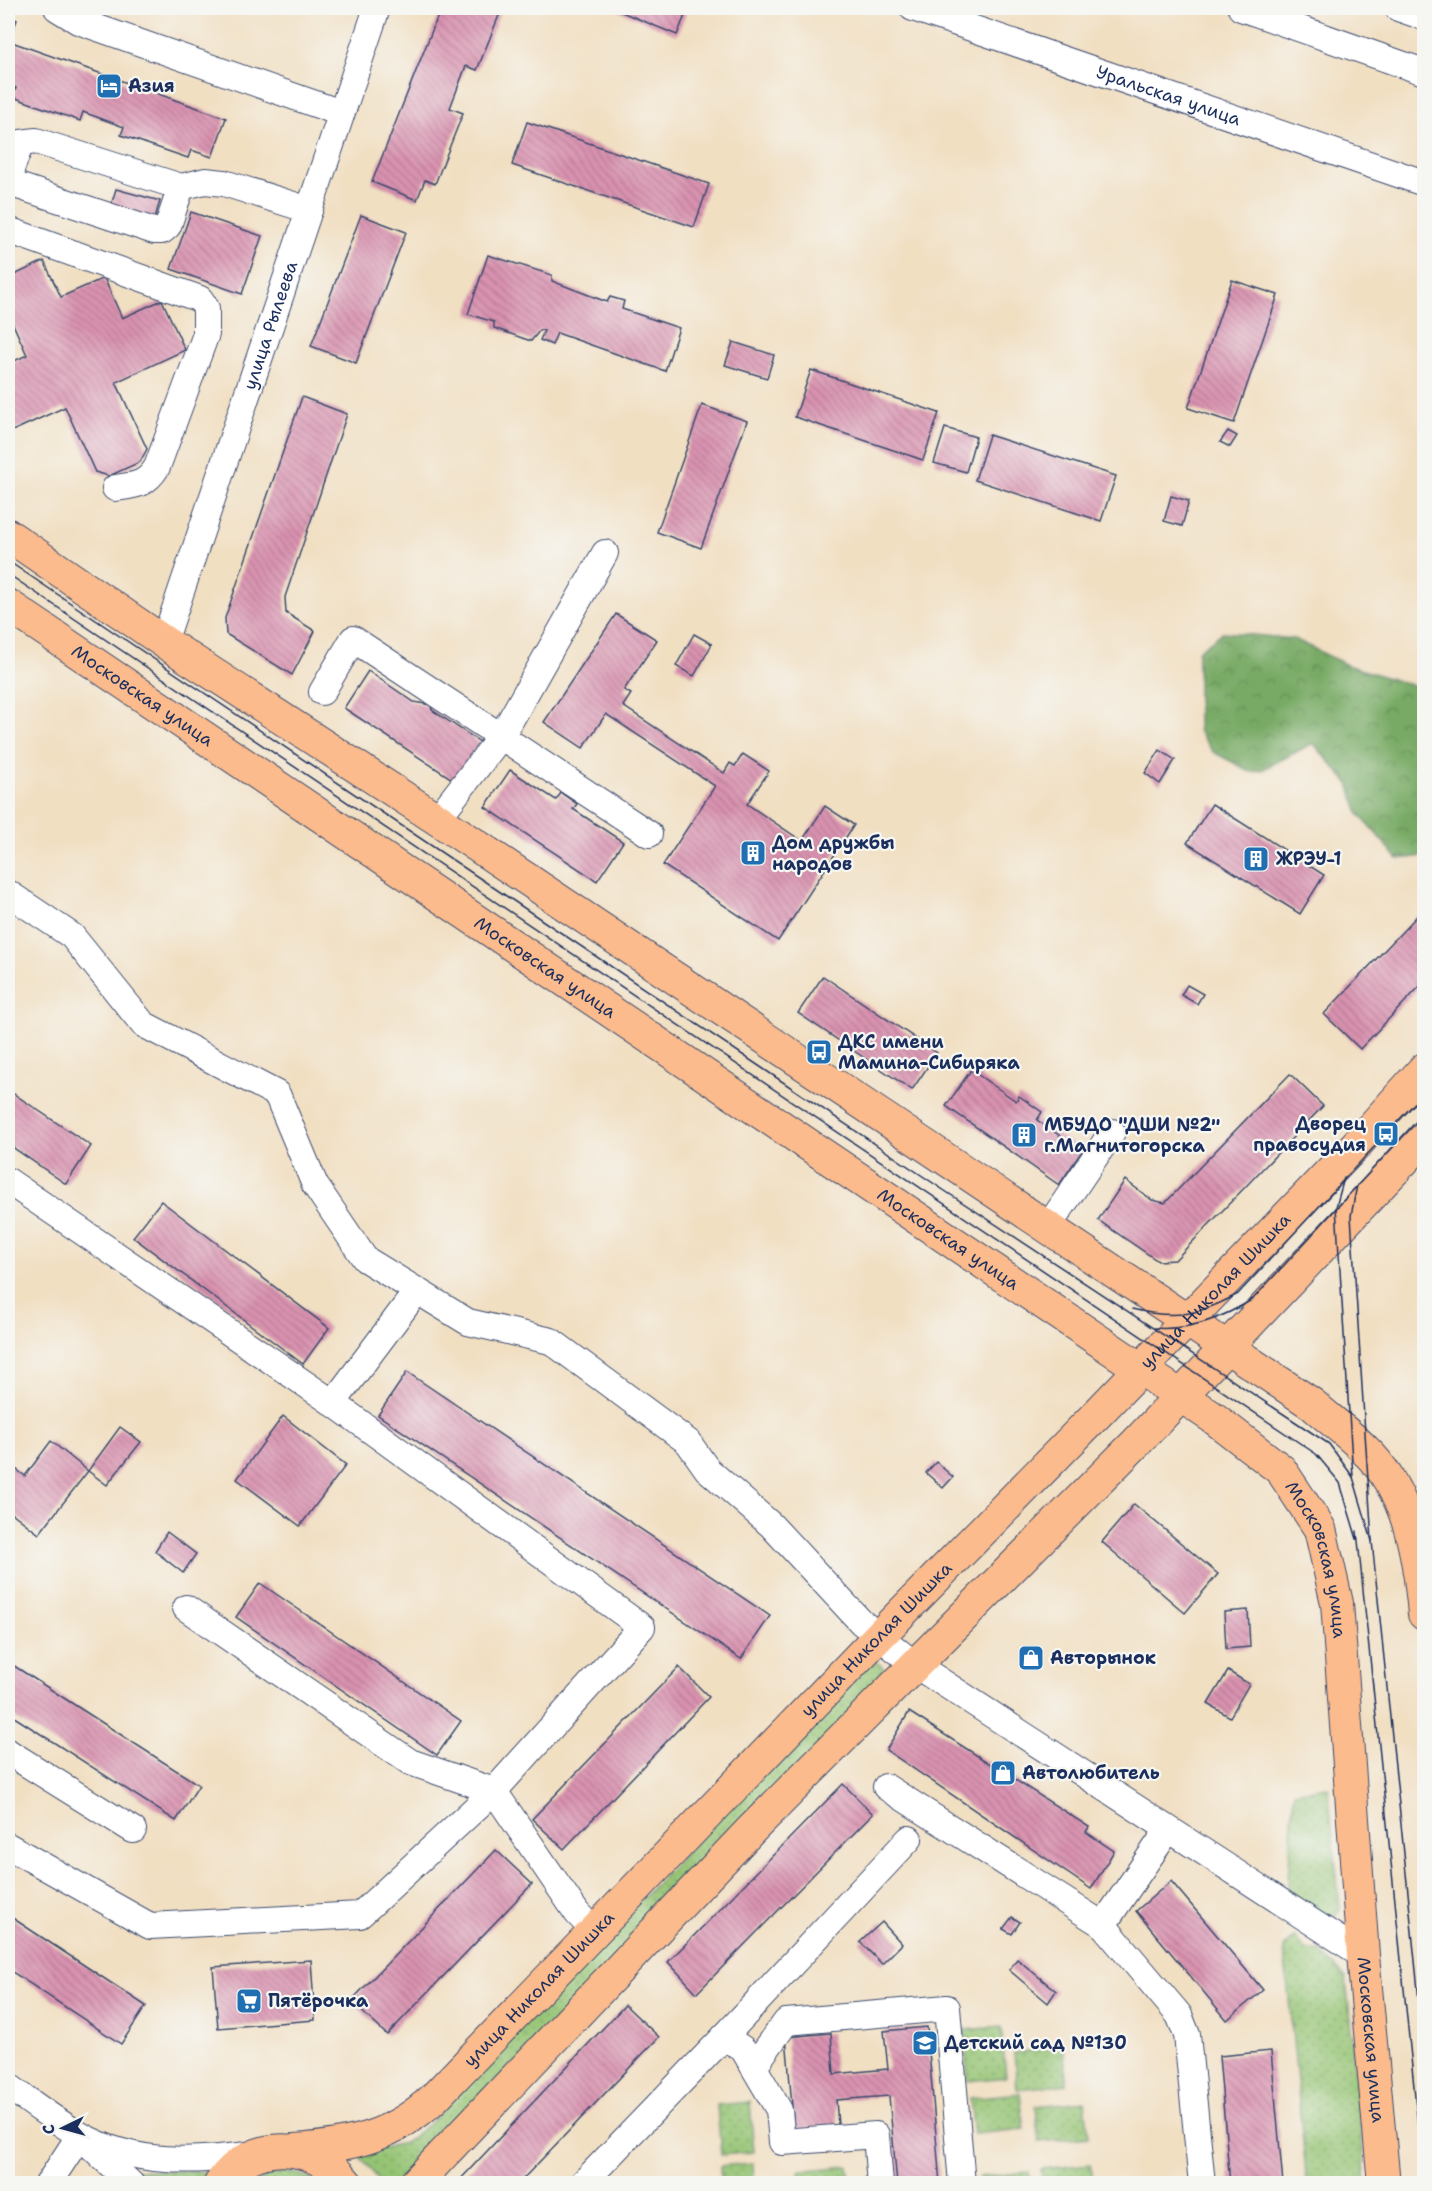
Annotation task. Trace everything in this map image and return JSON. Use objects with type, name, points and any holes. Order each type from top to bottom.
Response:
[{"type":"main road","points":[[8,535],[164,642],[437,819],[1311,1404],[1366,1450],[1395,1490],[1411,1530],[1420,1573],[1425,1614]]},
{"type":"main road","name":"Московская улица","points":[[8,605],[1234,1432],[1281,1470],[1320,1529],[1337,1603],[1363,1955],[1384,2184]]},
{"type":"main road","name":"улица Николая Шишка","points":[[256,2154],[275,2150],[322,2148],[372,2138],[416,2116],[1355,1146],[1425,1069]]},
{"type":"main road","points":[[415,2184],[751,1830],[1181,1396],[1425,1139]]},
{"type":"main road","points":[[294,2150],[317,2157],[337,2170],[347,2184]]},
{"type":"main road","points":[[220,2184],[237,2165],[256,2154]]},
{"type":"street","points":[[57,8],[78,21],[342,113]]},
{"type":"street","name":"улица Рылеева","points":[[164,642],[377,8]]},
{"type":"street","name":"Уральская улица","points":[[913,8],[1425,183]]},
{"type":"street","points":[[1240,8],[1425,72]]},
{"type":"street","points":[[1398,8],[1425,17]]},
{"type":"street","points":[[181,187],[168,225],[162,231],[154,231],[15,185],[10,172],[21,143],[36,141],[181,187],[205,181],[224,183],[309,210]]},
{"type":"street","points":[[8,230],[200,300],[206,308],[206,334],[158,467],[150,479],[135,485],[115,488]]},
{"type":"street","points":[[437,819],[502,735],[605,554]]},
{"type":"street","points":[[322,692],[353,639],[502,735],[649,834]]},
{"type":"street","points":[[8,892],[72,936],[143,1024],[277,1094],[315,1185],[365,1259],[468,1322],[551,1341],[688,1442],[707,1469],[771,1524],[878,1637],[914,1664],[1168,1830],[1287,1903],[1363,1955]]},
{"type":"street","points":[[1048,1227],[1112,1132]]},
{"type":"street","points":[[8,1182],[333,1403],[642,1627],[494,1791],[360,1915],[150,1926],[8,1846]]},
{"type":"street","points":[[333,1403],[417,1291]]},
{"type":"street","points":[[186,1608],[410,1762],[494,1791],[577,1913],[594,1931]]},
{"type":"street","points":[[8,1752],[133,1830]]},
{"type":"street","points":[[886,1787],[1102,1925],[1179,2015],[1187,2035],[1202,2184]]},
{"type":"street","points":[[1102,1925],[1168,1830]]},
{"type":"street","points":[[582,2184],[724,2037],[909,1839]]},
{"type":"street","points":[[754,2066],[786,2022],[947,2008],[962,2184]]},
{"type":"street","points":[[724,2037],[743,2049],[779,2110],[782,2142],[876,2134],[880,2184]]},
{"type":"street","points":[[8,2086],[80,2135],[106,2148],[162,2160],[198,2161],[256,2154]]},
{"type":"street","points":[[48,2184],[80,2135]]},
{"type":"street","points":[[80,2135],[131,2184]]},
{"type":"green space","points":[[1223,632],[1294,639],[1347,665],[1424,689],[1424,856],[1398,859],[1359,814],[1349,784],[1313,743],[1262,770],[1251,772],[1213,752],[1198,730],[1198,651]]},
{"type":"green space","points":[[871,1657],[890,1674],[407,2183],[379,2183],[370,2168],[356,2154],[404,2143],[429,2124]]},
{"type":"green space","points":[[1328,1787],[1340,1909],[1332,1919],[1324,1923],[1287,1895],[1294,1792]]},
{"type":"green space","points":[[1295,1937],[1305,1950],[1319,1950],[1346,1978],[1366,2183],[1307,2183],[1284,1948]]},
{"type":"green space","points":[[1001,2027],[1006,2077],[968,2081],[964,2030]]},
{"type":"green space","points":[[1063,2047],[1067,2084],[1017,2089],[1014,2053]]},
{"type":"green space","points":[[1020,2093],[1024,2129],[974,2134],[970,2098]]},
{"type":"green space","points":[[1085,2101],[1089,2137],[1039,2142],[1036,2106]]},
{"type":"green space","points":[[750,2102],[754,2152],[721,2155],[717,2105]]},
{"type":"green space","points":[[753,2163],[754,2183],[721,2183],[720,2166]]},
{"type":"green space","points":[[1091,2164],[1093,2183],[1043,2183],[1041,2169]]},
{"type":"green space","points":[[848,2166],[850,2183],[800,2183],[799,2171]]},
{"type":"green space","points":[[136,2170],[211,2172],[199,2183],[151,2184]]},
{"type":"green space","points":[[286,2172],[299,2174],[320,2183],[255,2183],[273,2174]]},
{"type":"green space","points":[[1029,2172],[1030,2183],[980,2183],[979,2177]]},
{"type":"building","points":[[441,8],[502,8],[477,70],[466,66],[450,108],[463,113],[435,184],[425,180],[417,200],[372,182]]},
{"type":"building","points":[[612,8],[688,8],[677,35]]},
{"type":"building","points":[[8,16],[17,20],[9,41],[226,118],[212,157],[191,150],[188,158],[121,135],[124,127],[83,112],[80,121],[13,97],[16,88],[8,85]]},
{"type":"building","points":[[527,122],[709,184],[694,227],[512,165]]},
{"type":"building","points":[[116,189],[160,201],[154,221],[110,209]]},
{"type":"building","points":[[191,212],[262,236],[242,294],[171,269]]},
{"type":"building","points":[[361,215],[406,232],[356,363],[311,346]]},
{"type":"building","points":[[488,255],[552,275],[552,281],[607,302],[610,297],[624,301],[622,309],[679,328],[665,371],[557,333],[552,345],[540,340],[544,331],[540,330],[531,341],[494,328],[494,322],[468,314]]},
{"type":"building","points":[[44,261],[61,297],[104,278],[122,318],[162,300],[185,350],[116,382],[147,449],[140,462],[109,476],[95,472],[65,407],[8,433],[8,364],[27,355],[8,313],[8,278]]},
{"type":"building","points":[[1232,280],[1278,295],[1234,423],[1188,408]]},
{"type":"building","points":[[733,342],[774,355],[767,378],[725,365]]},
{"type":"building","points":[[811,370],[939,413],[923,460],[795,417]]},
{"type":"building","points":[[302,397],[347,414],[285,597],[286,613],[315,631],[292,675],[226,634],[225,618]]},
{"type":"building","points":[[702,405],[747,421],[701,548],[657,532]]},
{"type":"building","points":[[945,428],[976,437],[966,472],[934,463]]},
{"type":"building","points":[[1228,431],[1237,436],[1230,447],[1220,442]]},
{"type":"building","points":[[989,435],[1116,476],[1101,521],[975,480]]},
{"type":"building","points":[[1171,496],[1189,501],[1182,526],[1164,521]]},
{"type":"building","name":"Дом дружбы народов","points":[[616,614],[657,640],[624,690],[631,694],[623,706],[724,773],[730,763],[735,766],[743,754],[769,771],[747,804],[802,841],[825,806],[854,825],[778,941],[663,865],[715,786],[606,714],[583,748],[544,722]]},
{"type":"building","points":[[694,634],[712,644],[694,676],[676,666]]},
{"type":"building","points":[[368,671],[414,702],[431,705],[432,710],[480,742],[455,781],[344,708]]},
{"type":"building","points":[[1160,750],[1175,760],[1160,784],[1145,773]]},
{"type":"building","points":[[510,770],[556,800],[561,793],[577,804],[573,809],[623,842],[597,881],[485,807]]},
{"type":"building","name":"ЖРЭУ-1","points":[[1212,804],[1324,875],[1300,914],[1187,843]]},
{"type":"building","points":[[1418,915],[1424,920],[1424,982],[1360,1049],[1324,1014]]},
{"type":"building","points":[[823,976],[937,1053],[912,1090],[798,1013]]},
{"type":"building","points":[[1187,985],[1203,994],[1197,1004],[1181,995]]},
{"type":"building","name":"МБУДО \"ДШИ №2\" г.Магнитогорска","points":[[971,1070],[1016,1101],[1019,1096],[1042,1112],[1037,1120],[1082,1151],[1059,1185],[946,1106]]},
{"type":"building","points":[[1290,1074],[1323,1106],[1175,1260],[1158,1261],[1098,1220],[1125,1180],[1152,1200],[1165,1203]]},
{"type":"building","points":[[8,1090],[91,1146],[66,1184],[8,1144]]},
{"type":"building","points":[[161,1201],[329,1328],[303,1364],[133,1237]]},
{"type":"building","points":[[407,1372],[770,1616],[741,1659],[378,1415]]},
{"type":"building","points":[[283,1416],[346,1465],[300,1526],[237,1479]]},
{"type":"building","points":[[120,1427],[141,1442],[107,1485],[88,1471]]},
{"type":"building","points":[[51,1441],[88,1471],[39,1534],[8,1510],[8,1463],[25,1476]]},
{"type":"building","points":[[936,1462],[953,1477],[943,1488],[926,1473]]},
{"type":"building","points":[[1134,1504],[1218,1574],[1185,1613],[1102,1542]]},
{"type":"building","points":[[167,1532],[196,1554],[183,1573],[155,1551]]},
{"type":"building","points":[[260,1583],[461,1721],[437,1755],[236,1617]]},
{"type":"building","points":[[1248,1610],[1250,1647],[1226,1649],[1224,1612]]},
{"type":"building","points":[[8,1662],[199,1785],[176,1821],[8,1713]]},
{"type":"building","points":[[679,1667],[709,1697],[564,1849],[532,1819]]},
{"type":"building","points":[[1228,1671],[1249,1684],[1230,1717],[1208,1704]]},
{"type":"building","points":[[909,1712],[1089,1827],[1086,1832],[1114,1851],[1091,1889],[886,1750]]},
{"type":"building","points":[[843,1784],[873,1814],[697,1993],[668,1962]]},
{"type":"building","points":[[496,1850],[532,1884],[387,2035],[351,2001]]},
{"type":"building","points":[[1171,1881],[1263,1990],[1227,2020],[1136,1911]]},
{"type":"building","points":[[8,1915],[146,2006],[121,2044],[8,1969]]},
{"type":"building","points":[[1012,1917],[1020,1922],[1012,1934],[1003,1929]]},
{"type":"building","points":[[882,1922],[902,1944],[882,1964],[860,1942]]},
{"type":"building","points":[[1017,1959],[1056,1991],[1048,2003],[1009,1970]]},
{"type":"building","points":[[311,1960],[315,2020],[218,2028],[213,1967]]},
{"type":"building","points":[[625,2005],[659,2037],[518,2184],[456,2184]]},
{"type":"building","points":[[927,2027],[940,2184],[897,2184],[889,2096],[836,2100],[838,2125],[794,2129],[786,2037],[831,2033],[834,2074],[888,2069],[884,2031]]},
{"type":"building","points":[[1271,2051],[1283,2184],[1230,2184],[1219,2056]]},
{"type":"tram line","points":[[8,561],[942,1189],[1329,1444],[1353,1477],[1372,1541]]},
{"type":"tram line","points":[[8,574],[1316,1454],[1340,1483],[1357,1539]]},
{"type":"tram line","points":[[1132,1309],[1161,1314],[1186,1314],[1211,1307],[1238,1294],[1424,1093]]},
{"type":"tram line","points":[[1154,1328],[1180,1327],[1206,1322],[1253,1299],[1424,1113]]},
{"type":"tram line","points":[[1344,1178],[1336,1207],[1353,1477]]},
{"type":"tram line","points":[[1357,1185],[1351,1216],[1372,1541],[1424,2049]]},
{"type":"tram line","points":[[1357,1531],[1424,2184]]},
{"type":"place","name":"Азия","points":[[109,86]]},
{"type":"place","name":"Дом дружбы народов","points":[[753,853]]},
{"type":"place","name":"ЖРЭУ-1","points":[[1256,859]]},
{"type":"place","name":"ДКС имени Мамина-Сибиряка","points":[[819,1052]]},
{"type":"place","name":"Дворец правосудия","points":[[1386,1134]]},
{"type":"place","name":"МБУДО \"ДШИ №2\" г.Магнитогорска","points":[[1024,1135]]},
{"type":"place","name":"Авторынок","points":[[1031,1658]]},
{"type":"place","name":"Автолюбитель","points":[[1003,1773]]},
{"type":"place","name":"Пятёрочка","points":[[249,2001]]},
{"type":"place","name":"Детский сад №130","points":[[925,2043]]}]
